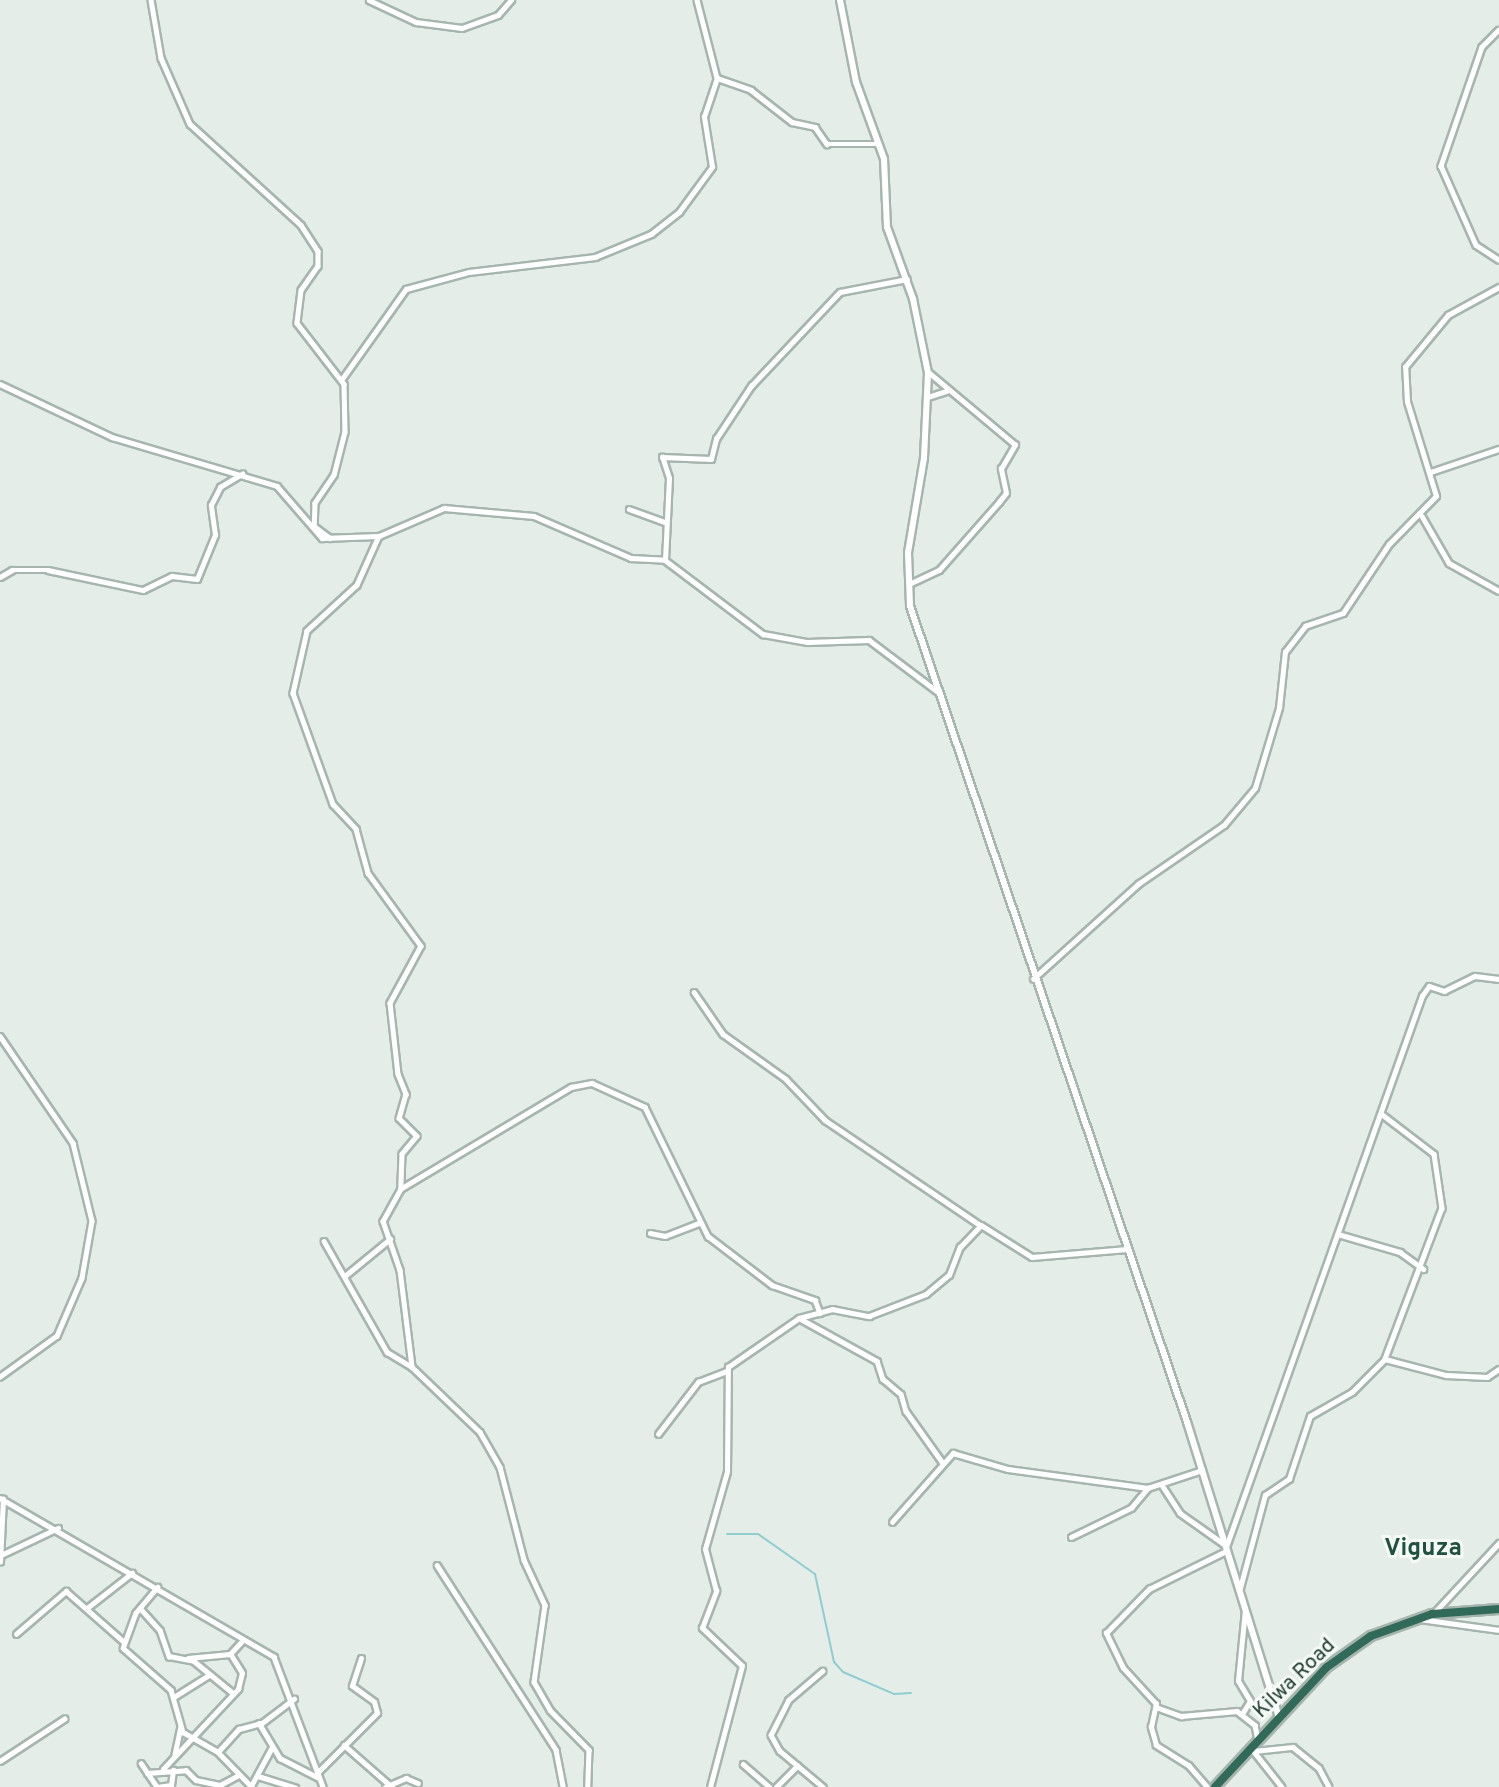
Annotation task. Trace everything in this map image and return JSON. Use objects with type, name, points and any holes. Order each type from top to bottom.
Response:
[{"type":"highway","name":"Kilwa Road","points":[[1215,1787],[1337,1659],[1371,1636],[1433,1614],[1499,1609]]},
{"type":"street","points":[[151,0],[161,58],[195,133],[301,225],[318,251],[318,266],[301,290],[297,324],[342,379],[346,429],[334,475],[317,495],[313,524],[330,539]]},
{"type":"street","points":[[369,0],[416,22],[462,28],[498,15],[511,0]]},
{"type":"street","points":[[342,379],[406,289],[469,272],[595,257],[651,234],[681,211],[712,167],[704,117],[718,78],[697,0]]},
{"type":"street","points":[[840,0],[856,82],[885,162],[884,214],[907,279],[928,373],[928,397],[909,584],[937,691],[1202,1470],[1279,1717]]},
{"type":"street","points":[[1499,30],[1482,47],[1441,166],[1476,245],[1499,260]]},
{"type":"street","points":[[718,78],[751,90],[792,122],[815,127],[830,145],[880,144]]},
{"type":"street","points":[[665,560],[670,539],[665,523],[669,478],[662,457],[711,459],[716,439],[751,386],[839,292],[907,279]]},
{"type":"street","points":[[1033,979],[1082,929],[1243,804],[1255,788],[1277,716],[1285,652],[1305,626],[1343,613],[1389,544],[1421,516],[1436,496],[1408,402],[1405,367],[1448,315],[1499,287]]},
{"type":"street","points":[[909,584],[939,570],[1006,493],[1001,469],[1015,445],[928,373]]},
{"type":"street","points":[[0,384],[112,437],[242,473],[283,490],[316,533],[330,539],[379,536],[433,511],[468,508],[534,516],[631,558],[665,560],[763,634],[807,642],[869,640],[937,691]]},
{"type":"street","points":[[928,397],[947,391]]},
{"type":"street","points":[[1431,472],[1499,450]]},
{"type":"street","points":[[0,577],[12,570],[48,570],[143,590],[168,577],[197,579],[215,535],[211,505],[220,488],[242,473]]},
{"type":"street","points":[[629,509],[665,523]]},
{"type":"street","points":[[1421,516],[1450,563],[1498,589]]},
{"type":"street","points":[[379,536],[357,585],[307,631],[292,689],[333,804],[356,829],[369,873],[421,946],[390,1003],[397,1074],[406,1094],[399,1118],[417,1136],[400,1158],[401,1189]]},
{"type":"street","points":[[1258,1740],[1255,1725],[1242,1714],[1176,1715],[1156,1707],[1108,1646],[1108,1628],[1156,1584],[1225,1548],[1427,987],[1444,991],[1475,976],[1499,979]]},
{"type":"street","points":[[694,992],[723,1034],[786,1079],[825,1120],[1032,1257],[1127,1249]]},
{"type":"street","points":[[0,1036],[73,1143],[92,1222],[82,1278],[57,1336],[0,1377]]},
{"type":"street","points":[[412,1367],[390,1239],[383,1217],[401,1189],[586,1082],[645,1107],[699,1223],[772,1285],[815,1300],[820,1313]]},
{"type":"street","points":[[1240,1588],[1265,1495],[1289,1479],[1310,1416],[1352,1392],[1385,1359],[1423,1269],[1442,1208],[1434,1154],[1383,1115]]},
{"type":"street","points":[[650,1234],[665,1236],[699,1223]]},
{"type":"street","points":[[658,1434],[698,1382],[726,1371],[763,1338],[799,1318],[844,1309],[869,1316],[926,1294],[949,1275],[961,1247],[981,1225]]},
{"type":"street","points":[[1338,1234],[1400,1252],[1423,1269]]},
{"type":"street","points":[[346,1275],[390,1239]]},
{"type":"street","points":[[324,1241],[346,1275],[387,1352],[412,1367],[480,1432],[500,1467],[524,1560],[545,1605],[534,1682],[544,1702],[589,1750],[588,1787]]},
{"type":"street","points":[[799,1318],[877,1361],[883,1379],[901,1394],[906,1411],[943,1463]]},
{"type":"street","points":[[1385,1359],[1446,1375],[1486,1377],[1499,1369]]},
{"type":"street","points":[[710,1787],[743,1666],[702,1628],[716,1591],[705,1549],[728,1466],[726,1371]]},
{"type":"street","points":[[892,1522],[943,1463],[956,1453],[1008,1469],[1148,1488],[1202,1470]]},
{"type":"street","points":[[1162,1485],[1180,1513],[1225,1548]]},
{"type":"street","points":[[1071,1537],[1130,1508],[1148,1488]]},
{"type":"street","points":[[0,1562],[1,1498],[58,1528],[274,1657],[294,1699],[323,1787]]},
{"type":"street","points":[[1,1555],[58,1528]]},
{"type":"street","points":[[1433,1614],[1499,1543]]},
{"type":"street","points":[[437,1565],[556,1749],[563,1787]]},
{"type":"street","points":[[88,1608],[132,1573]]},
{"type":"street","points":[[123,1641],[140,1608],[158,1587]]},
{"type":"street","points":[[16,1634],[65,1591],[88,1608],[123,1641],[174,1697],[180,1728],[174,1759]]},
{"type":"street","points":[[140,1608],[160,1630],[166,1654],[188,1658],[230,1654],[243,1640]]},
{"type":"street","points":[[1242,1714],[1250,1701],[1238,1681],[1245,1608]]},
{"type":"street","points":[[1418,1618],[1499,1630]]},
{"type":"street","points":[[163,1769],[194,1741],[233,1693],[242,1673],[230,1654]]},
{"type":"street","points":[[188,1658],[233,1693]]},
{"type":"street","points":[[318,1776],[344,1745],[377,1713],[373,1702],[352,1686],[361,1658]]},
{"type":"street","points":[[822,1671],[794,1694],[772,1724],[775,1745],[824,1787]]},
{"type":"street","points":[[174,1697],[209,1675]]},
{"type":"street","points":[[218,1752],[239,1729],[259,1724],[294,1699]]},
{"type":"street","points":[[1156,1707],[1150,1727],[1156,1745],[1189,1766],[1207,1787]]},
{"type":"street","points":[[0,1761],[64,1719]]},
{"type":"street","points":[[259,1724],[271,1749],[293,1768],[318,1776]]},
{"type":"street","points":[[180,1728],[194,1741],[218,1752],[252,1786],[271,1749]]},
{"type":"street","points":[[344,1745],[389,1786],[406,1778],[418,1783]]},
{"type":"street","points":[[1252,1749],[1293,1747],[1321,1770],[1329,1787]]},
{"type":"street","points":[[1252,1749],[1282,1787]]},
{"type":"street","points":[[141,1763],[156,1787],[171,1785],[173,1770]]},
{"type":"street","points":[[743,1764],[769,1787]]},
{"type":"street","points":[[776,1787],[797,1766]]},
{"type":"street","points":[[147,1773],[163,1769],[173,1770],[220,1785],[239,1775]]},
{"type":"street","points":[[258,1776],[295,1787]]},
{"type":"waterway","points":[[727,1534],[758,1534],[815,1574],[834,1662],[843,1672],[894,1694],[911,1693]]},
{"type":"district","name":"Viguza","points":[[1423,1550]]}]
